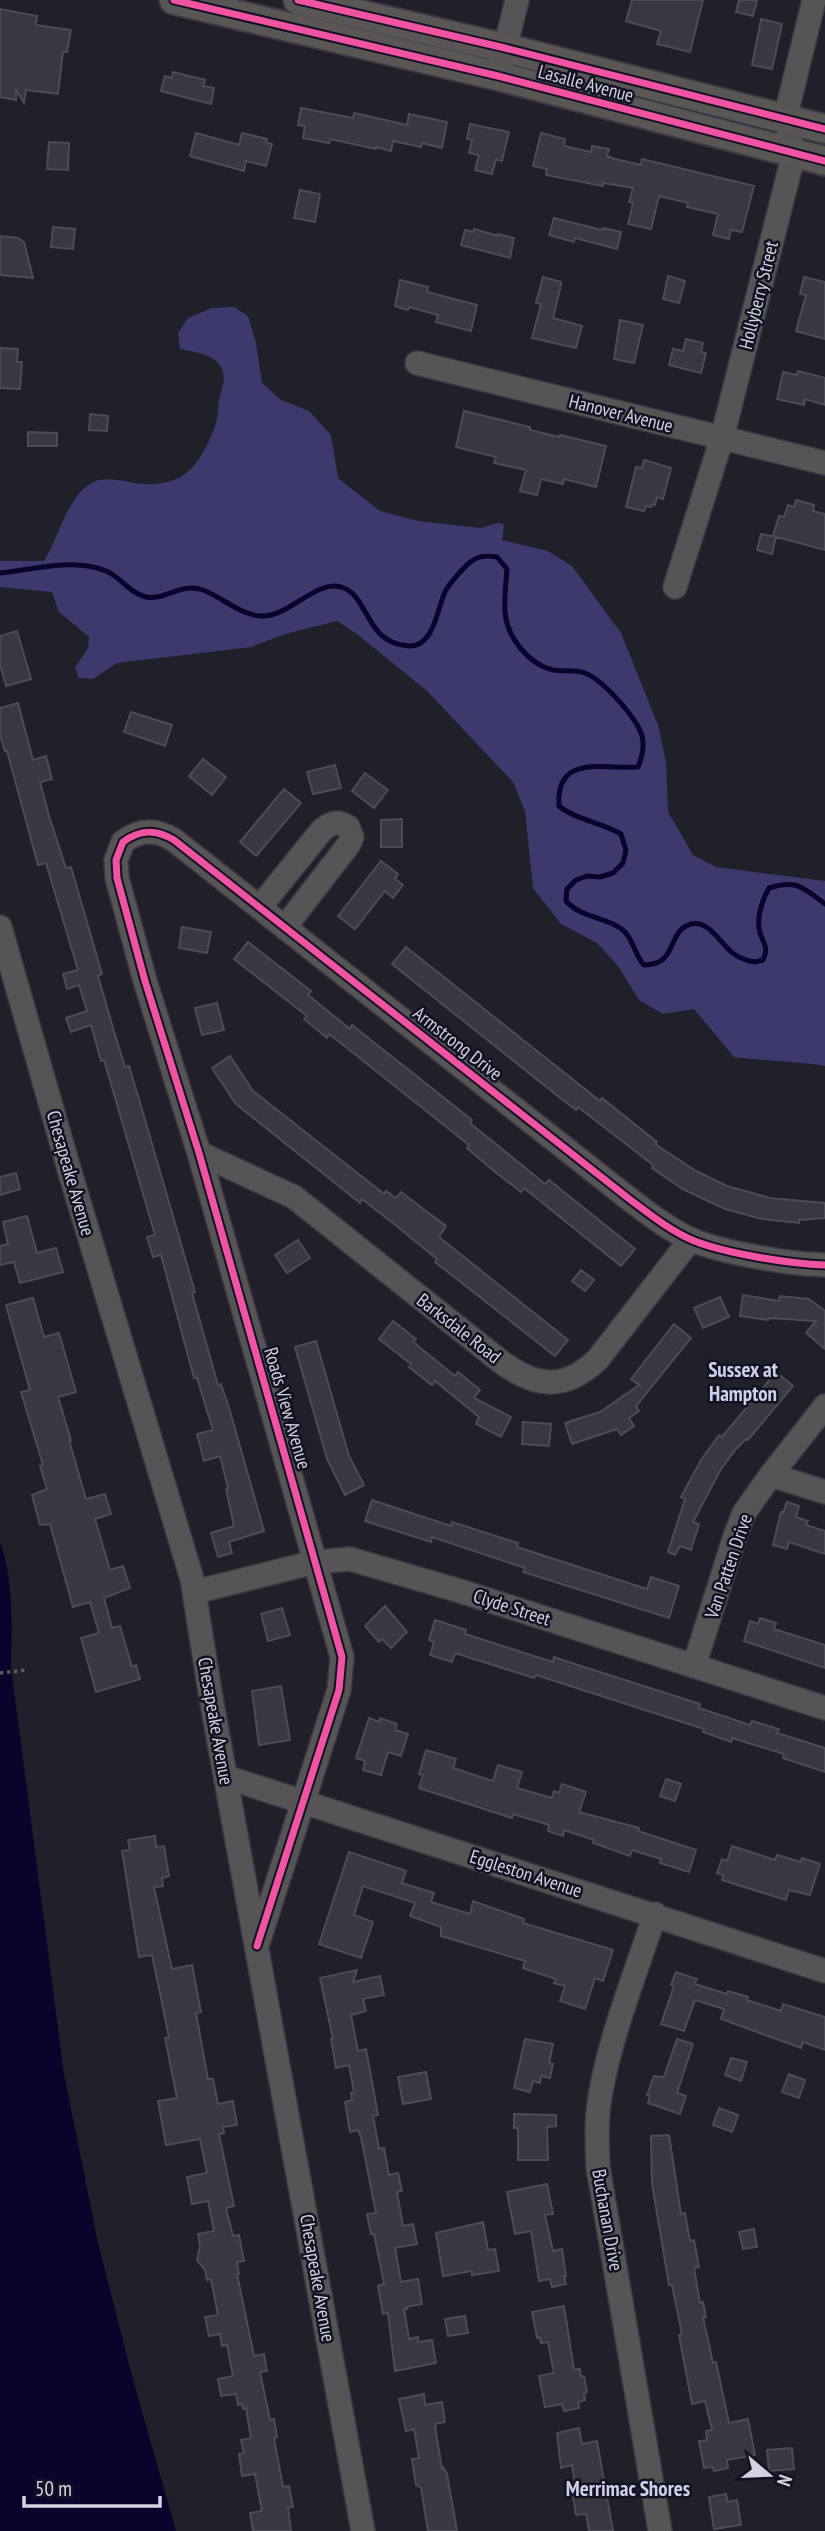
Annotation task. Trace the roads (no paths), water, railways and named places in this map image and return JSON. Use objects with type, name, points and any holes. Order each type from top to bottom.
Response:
[{"type":"main road","name":"Lasalle Avenue","points":[[174,0],[498,76],[825,161]]},
{"type":"main road","name":"Lasalle Avenue","points":[[300,0],[505,48],[825,129]]},
{"type":"street","points":[[294,29],[300,0]]},
{"type":"street","points":[[498,76],[517,0]]},
{"type":"street","name":"Hollyberry Street","points":[[675,587],[722,438],[794,153],[785,119],[814,0]]},
{"type":"street","name":"Hanover Avenue","points":[[417,363],[825,463]]},
{"type":"street","points":[[260,907],[322,830],[330,823],[336,822],[348,827],[351,831],[349,844],[285,927]]},
{"type":"street","name":"Armstrong Drive","points":[[117,878],[116,860],[123,842],[141,832],[154,831],[174,840],[637,1205],[691,1239],[728,1250],[825,1265]]},
{"type":"street","name":"Roads View Avenue","points":[[117,878],[338,1639],[342,1673],[339,1690],[257,1946]]},
{"type":"street","name":"Chesapeake Avenue","points":[[0,927],[195,1592],[363,2531]]},
{"type":"street","name":"Barksdale Road","points":[[199,1153],[284,1190],[500,1361],[534,1381],[559,1382],[587,1369],[598,1359],[691,1239]]},
{"type":"street","name":"Van Patten Drive","points":[[694,1666],[744,1514],[825,1406]]},
{"type":"street","points":[[771,1475],[825,1492]]},
{"type":"street","name":"Clyde Street","points":[[195,1592],[315,1562],[337,1559],[360,1561],[825,1709]]},
{"type":"street","name":"Eggleston Avenue","points":[[226,1777],[825,1971]]},
{"type":"street","name":"Buchanan Drive","points":[[655,1914],[612,2048],[601,2092],[597,2131],[598,2167],[660,2531]]},
{"type":"waterway","points":[[0,573],[67,565],[94,567],[106,571],[146,597],[153,598],[195,588],[238,609],[261,616],[272,615],[314,592],[334,586],[352,593],[384,638],[409,646],[417,645],[429,634],[445,592],[465,567],[481,557],[497,557],[507,569],[505,612],[510,631],[520,648],[544,667],[557,671],[581,672],[601,683],[627,710],[639,728],[643,740],[643,752],[638,767],[586,767],[565,778],[560,789],[559,806],[573,815],[621,834],[626,850],[623,863],[613,873],[576,880],[567,889],[566,901],[580,911],[619,927],[625,932],[644,965],[663,960],[678,933],[697,923],[709,929],[739,957],[755,962],[763,960],[766,949],[760,933],[759,915],[769,888],[794,885],[825,904]]},
{"type":"district","name":"Sussex at Hampton","points":[[743,1382]]},
{"type":"district","name":"Merrimac Shores","points":[[628,2489]]}]
